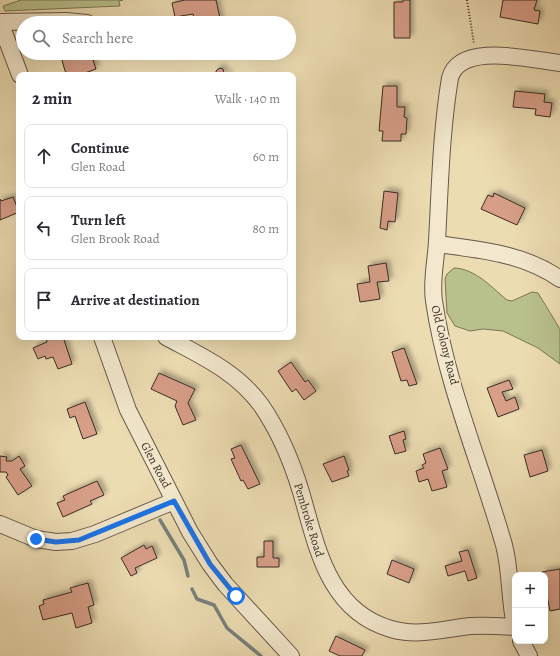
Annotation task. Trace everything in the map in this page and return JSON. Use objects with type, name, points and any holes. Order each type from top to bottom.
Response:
[{"type":"street","points":[[16,22],[0,22],[19,72]]},
{"type":"street","points":[[476,56],[495,55],[560,63]]},
{"type":"street","name":"Old Colony Road","points":[[476,56],[460,62],[451,73],[446,99],[437,244],[433,283],[437,318],[453,382],[505,547],[513,608]]},
{"type":"street","points":[[437,244],[510,256],[540,267],[560,279]]},
{"type":"street","name":"Glen Road","points":[[103,340],[128,410],[190,532],[216,572],[291,656]]},
{"type":"street","name":"Pembroke Road","points":[[172,340],[227,370],[247,388],[260,403],[279,435],[295,474],[314,542],[322,564],[338,591],[354,608],[385,627],[404,632],[431,632],[484,625],[512,626]]},
{"type":"street","points":[[0,524],[36,539],[56,542],[72,541],[96,534],[174,501]]},
{"type":"street","points":[[523,644],[529,656]]},
{"type":"path","points":[[467,0],[476,56]]},
{"type":"green space","points":[[21,0],[123,0],[119,1],[120,6],[5,11],[3,6]]},
{"type":"green space","points":[[454,268],[462,269],[476,275],[507,300],[512,301],[532,292],[538,293],[560,329],[560,364],[538,348],[503,331],[483,329],[470,331],[455,326],[447,313],[445,279],[447,274]]},
{"type":"building","points":[[185,0],[216,0],[219,16],[193,16],[193,14],[175,16],[172,3]]},
{"type":"building","points":[[403,0],[410,0],[410,38],[394,38],[394,2],[403,2]]},
{"type":"building","points":[[503,0],[537,0],[534,10],[540,11],[538,24],[500,17]]},
{"type":"building","points":[[62,60],[93,60],[96,69],[88,72],[65,71]]},
{"type":"building","points":[[220,68],[223,69],[224,72],[216,72]]},
{"type":"building","points":[[383,86],[397,86],[397,107],[405,107],[404,117],[407,118],[406,134],[401,134],[401,141],[382,141],[383,131],[379,131]]},
{"type":"building","points":[[515,91],[545,94],[544,102],[552,103],[550,117],[535,115],[536,109],[513,107]]},
{"type":"building","points":[[384,191],[398,193],[395,222],[388,221],[387,230],[380,228]]},
{"type":"building","points":[[494,193],[525,208],[517,225],[481,209],[488,195],[493,197]]},
{"type":"building","points":[[13,197],[16,204],[16,213],[0,220],[0,199],[1,201]]},
{"type":"building","points":[[386,263],[389,281],[377,282],[380,299],[360,302],[357,284],[370,282],[368,266]]},
{"type":"building","points":[[46,340],[64,340],[72,364],[58,369],[53,357],[46,359],[45,356],[38,359],[33,348],[47,342]]},
{"type":"building","points":[[404,348],[417,384],[409,386],[407,380],[401,381],[392,352]]},
{"type":"building","points":[[291,362],[305,382],[308,380],[316,391],[304,400],[296,389],[292,392],[278,371]]},
{"type":"building","points":[[159,373],[195,389],[188,403],[196,420],[183,425],[175,406],[177,401],[151,389]]},
{"type":"building","points":[[509,380],[513,389],[502,392],[506,401],[515,397],[519,409],[498,417],[487,388]]},
{"type":"building","points":[[85,402],[97,434],[83,439],[75,416],[70,418],[67,409]]},
{"type":"building","points":[[404,431],[406,439],[403,440],[406,451],[395,454],[389,436]]},
{"type":"building","points":[[241,445],[260,484],[248,489],[243,480],[241,481],[231,459],[235,458],[231,449]]},
{"type":"building","points":[[440,448],[448,469],[442,471],[447,487],[432,491],[428,479],[419,482],[416,471],[424,468],[422,465],[426,463],[423,454]]},
{"type":"building","points":[[542,450],[548,471],[530,477],[524,455]]},
{"type":"building","points":[[0,456],[7,457],[6,461],[12,461],[19,456],[25,466],[20,469],[32,486],[18,495],[6,477],[8,475],[6,472],[0,472]]},
{"type":"building","points":[[344,456],[349,470],[347,471],[349,476],[332,482],[323,464]]},
{"type":"building","points":[[97,481],[104,495],[90,501],[92,504],[63,517],[57,503],[65,500],[63,496]]},
{"type":"building","points":[[264,541],[273,541],[273,558],[279,558],[279,567],[257,567],[257,557],[264,557]]},
{"type":"building","points":[[144,545],[146,549],[152,546],[157,558],[135,568],[137,573],[131,576],[121,558]]},
{"type":"building","points":[[468,550],[477,578],[468,581],[465,571],[448,576],[445,566],[462,561],[459,552]]},
{"type":"building","points":[[392,560],[414,569],[409,583],[387,574]]},
{"type":"building","points":[[560,569],[560,609],[550,611],[548,601],[548,572],[542,572]]},
{"type":"building","points":[[88,583],[94,605],[88,607],[92,623],[76,628],[72,613],[43,620],[39,606],[44,604],[43,600],[72,592],[70,588]]},
{"type":"building","points":[[336,636],[365,650],[362,656],[340,656],[329,651]]},
{"type":"waterway","points":[[160,520],[184,560],[188,576]]},
{"type":"waterway","points":[[192,589],[197,599],[214,605],[227,628],[261,656]]},
{"type":"route","points":[[36,539],[56,542],[79,540],[174,501],[190,532],[210,564],[236,596]]}]
